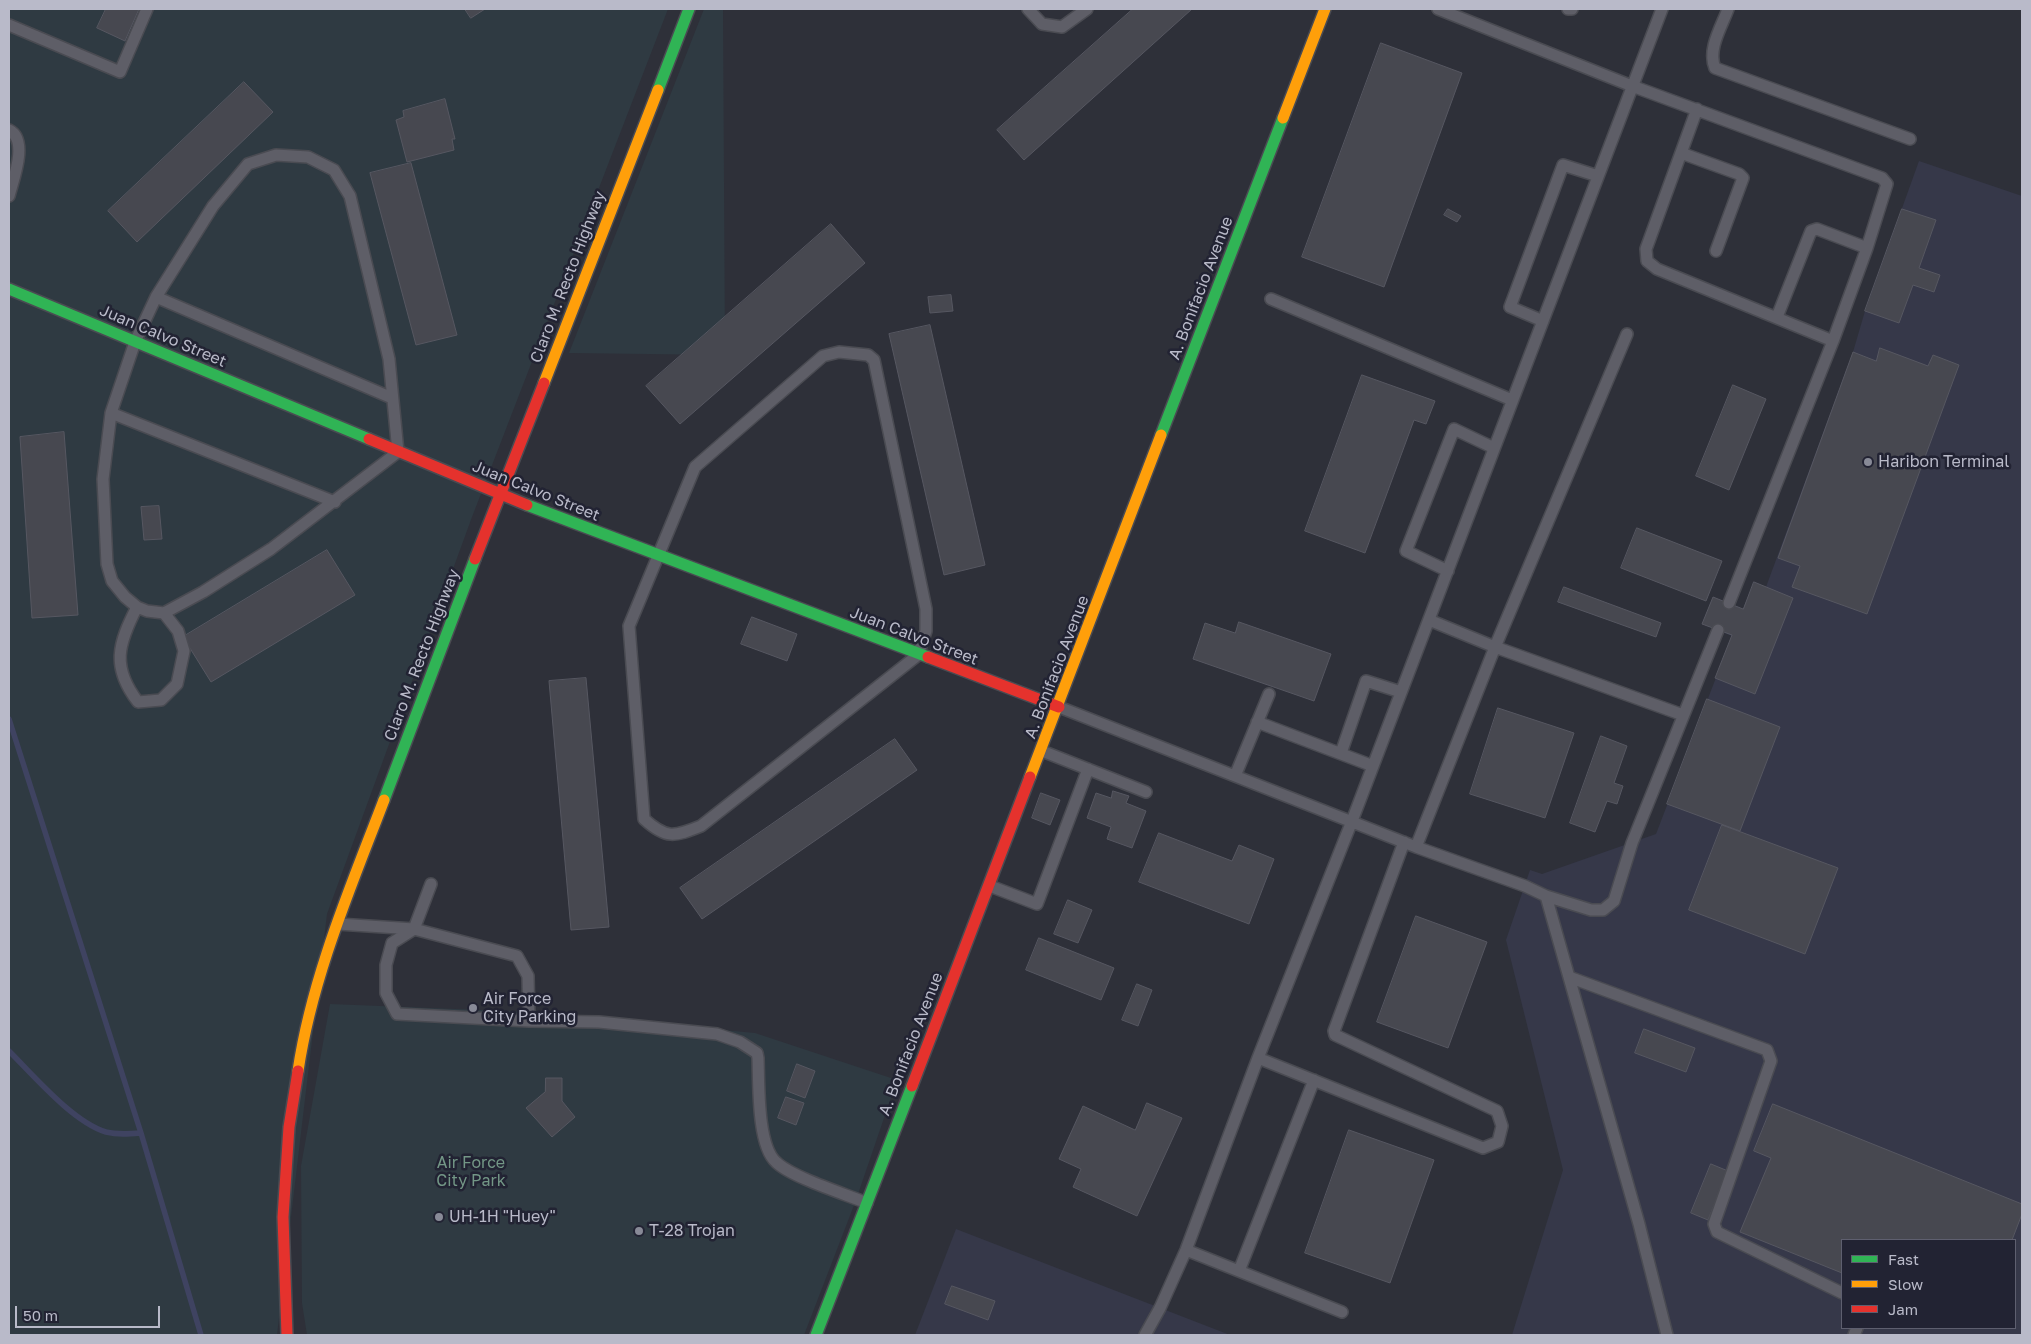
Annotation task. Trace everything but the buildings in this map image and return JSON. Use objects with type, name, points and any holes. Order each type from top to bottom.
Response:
[{"type":"street","name":"Claro M. Recto Highway","points":[[287,1335],[282,1256],[283,1217],[292,1108],[300,1050],[312,1000],[338,924],[500,494],[689,9]]},
{"type":"street","name":"A. Bonifacio Avenue","points":[[816,1335],[1042,751],[1325,9]]},
{"type":"street","name":"Juan Calvo Street","points":[[9,289],[500,494],[658,556],[1058,707]]},
{"type":"lane","points":[[9,25],[120,72],[147,9]]},
{"type":"lane","points":[[1028,9],[1042,24],[1062,27],[1087,9]]},
{"type":"lane","points":[[1144,1335],[1160,1308],[1186,1250],[1258,1058],[1402,692],[1662,9]]},
{"type":"lane","points":[[1728,9],[1712,52],[1715,68],[1910,139]]},
{"type":"lane","points":[[1445,10],[1632,86],[1882,178],[1888,184],[1833,340],[1729,603]]},
{"type":"lane","points":[[1697,109],[1646,249],[1647,261],[1657,270],[1833,340]]},
{"type":"lane","points":[[9,130],[13,132],[18,142],[19,154],[9,196]]},
{"type":"lane","points":[[1681,153],[1739,174],[1743,178],[1716,251]]},
{"type":"lane","points":[[276,154],[308,157],[334,170],[350,196],[388,359],[398,452],[271,549],[203,592],[164,613],[147,611],[137,607],[125,597],[112,581],[106,564],[103,479],[111,413],[136,342],[156,297],[213,206],[248,164],[276,154]]},
{"type":"lane","points":[[1543,321],[1510,307],[1564,165],[1598,176]]},
{"type":"lane","points":[[1777,317],[1811,231],[1816,230],[1867,248]]},
{"type":"lane","points":[[156,297],[392,398]]},
{"type":"lane","points":[[1271,299],[1512,400]]},
{"type":"lane","points":[[1416,847],[1495,647],[1627,334]]},
{"type":"lane","points":[[839,352],[868,355],[874,360],[926,609],[926,631],[918,655],[701,826],[680,834],[659,832],[644,820],[629,626],[695,467],[823,356],[839,352]]},
{"type":"lane","points":[[111,413],[335,502]]},
{"type":"lane","points":[[1448,571],[1406,551],[1454,429],[1494,448]]},
{"type":"lane","points":[[137,607],[127,626],[119,657],[120,673],[128,689],[138,702],[161,700],[177,684],[184,651],[178,631],[164,613]]},
{"type":"lane","points":[[1429,620],[1495,647],[1682,715]]},
{"type":"lane","points":[[1058,707],[1416,847],[1525,886],[1546,896],[1591,910],[1603,910],[1614,901],[1632,842],[1718,630]]},
{"type":"lane","points":[[1342,753],[1366,681],[1402,692]]},
{"type":"lane","points":[[1235,776],[1269,694]]},
{"type":"lane","points":[[1257,722],[1373,766]]},
{"type":"lane","points":[[1042,751],[1146,792]]},
{"type":"lane","points":[[990,886],[1037,904],[1088,769]]},
{"type":"lane","points":[[1258,1058],[1483,1148],[1498,1142],[1502,1126],[1497,1111],[1335,1035],[1334,1031],[1404,842]]},
{"type":"lane","points":[[431,884],[414,929],[392,943],[386,965],[386,993],[397,1014],[599,1022],[717,1034],[740,1042],[757,1052],[764,1140],[775,1162],[797,1175],[867,1203]]},
{"type":"lane","points":[[1546,896],[1639,1224],[1667,1335]]},
{"type":"lane","points":[[338,924],[414,929],[517,956],[528,976],[529,1020]]},
{"type":"lane","points":[[1569,977],[1767,1050],[1772,1062],[1714,1224],[1715,1229],[1717,1232],[1841,1294]]},
{"type":"lane","points":[[1239,1272],[1314,1080]]},
{"type":"lane","points":[[1186,1250],[1342,1312]]},
{"type":"shaded area","points":[[1919,161],[2022,196],[2022,1335],[1512,1335],[1563,1170],[1506,940],[1530,870],[1542,874],[1656,834],[1732,636],[1702,624],[1713,597],[1743,609],[1754,582],[1766,587],[1853,352],[1865,311]]},
{"type":"shaded area","points":[[956,1229],[1230,1335],[915,1335]]},
{"type":"green space","points":[[9,9],[668,9],[472,517],[327,914],[277,1335],[9,1335]]},
{"type":"green space","points":[[704,9],[723,9],[725,355],[569,353]]},
{"type":"green space","name":"Air Force City Park","points":[[330,1004],[531,1012],[755,1033],[897,1080],[856,1200],[804,1335],[307,1335],[302,1303],[301,1166]]},
{"type":"waterway","points":[[9,719],[141,1133]]},
{"type":"waterway","points":[[9,1051],[54,1097],[80,1119],[106,1132],[119,1134],[141,1133],[201,1335]]},
{"type":"traffic: fast","points":[[658,90],[689,9]]},
{"type":"traffic: fast","points":[[1161,435],[1283,118]]},
{"type":"traffic: fast","points":[[9,289],[369,439]]},
{"type":"traffic: fast","points":[[527,505],[928,657]]},
{"type":"traffic: fast","points":[[384,800],[475,559]]},
{"type":"traffic: fast","points":[[816,1335],[912,1086]]},
{"type":"traffic: slow","points":[[1283,118],[1325,9]]},
{"type":"traffic: slow","points":[[544,383],[658,90]]},
{"type":"traffic: slow","points":[[1030,777],[1161,435]]},
{"type":"traffic: slow","points":[[298,1071],[304,1036],[322,967],[384,800]]},
{"type":"traffic: jam","points":[[475,559],[544,383]]},
{"type":"traffic: jam","points":[[369,439],[527,505]]},
{"type":"traffic: jam","points":[[928,657],[1059,707]]},
{"type":"traffic: jam","points":[[912,1086],[1030,777]]},
{"type":"traffic: jam","points":[[287,1335],[283,1217],[289,1127],[298,1071]]},
{"type":"place","name":"Haribon Terminal","points":[[1868,462]]},
{"type":"place","name":"Air Force City Parking","points":[[473,1008]]},
{"type":"place","name":"UH-1H \"Huey\"","points":[[439,1217]]},
{"type":"place","name":"T-28 Trojan","points":[[639,1231]]}]
